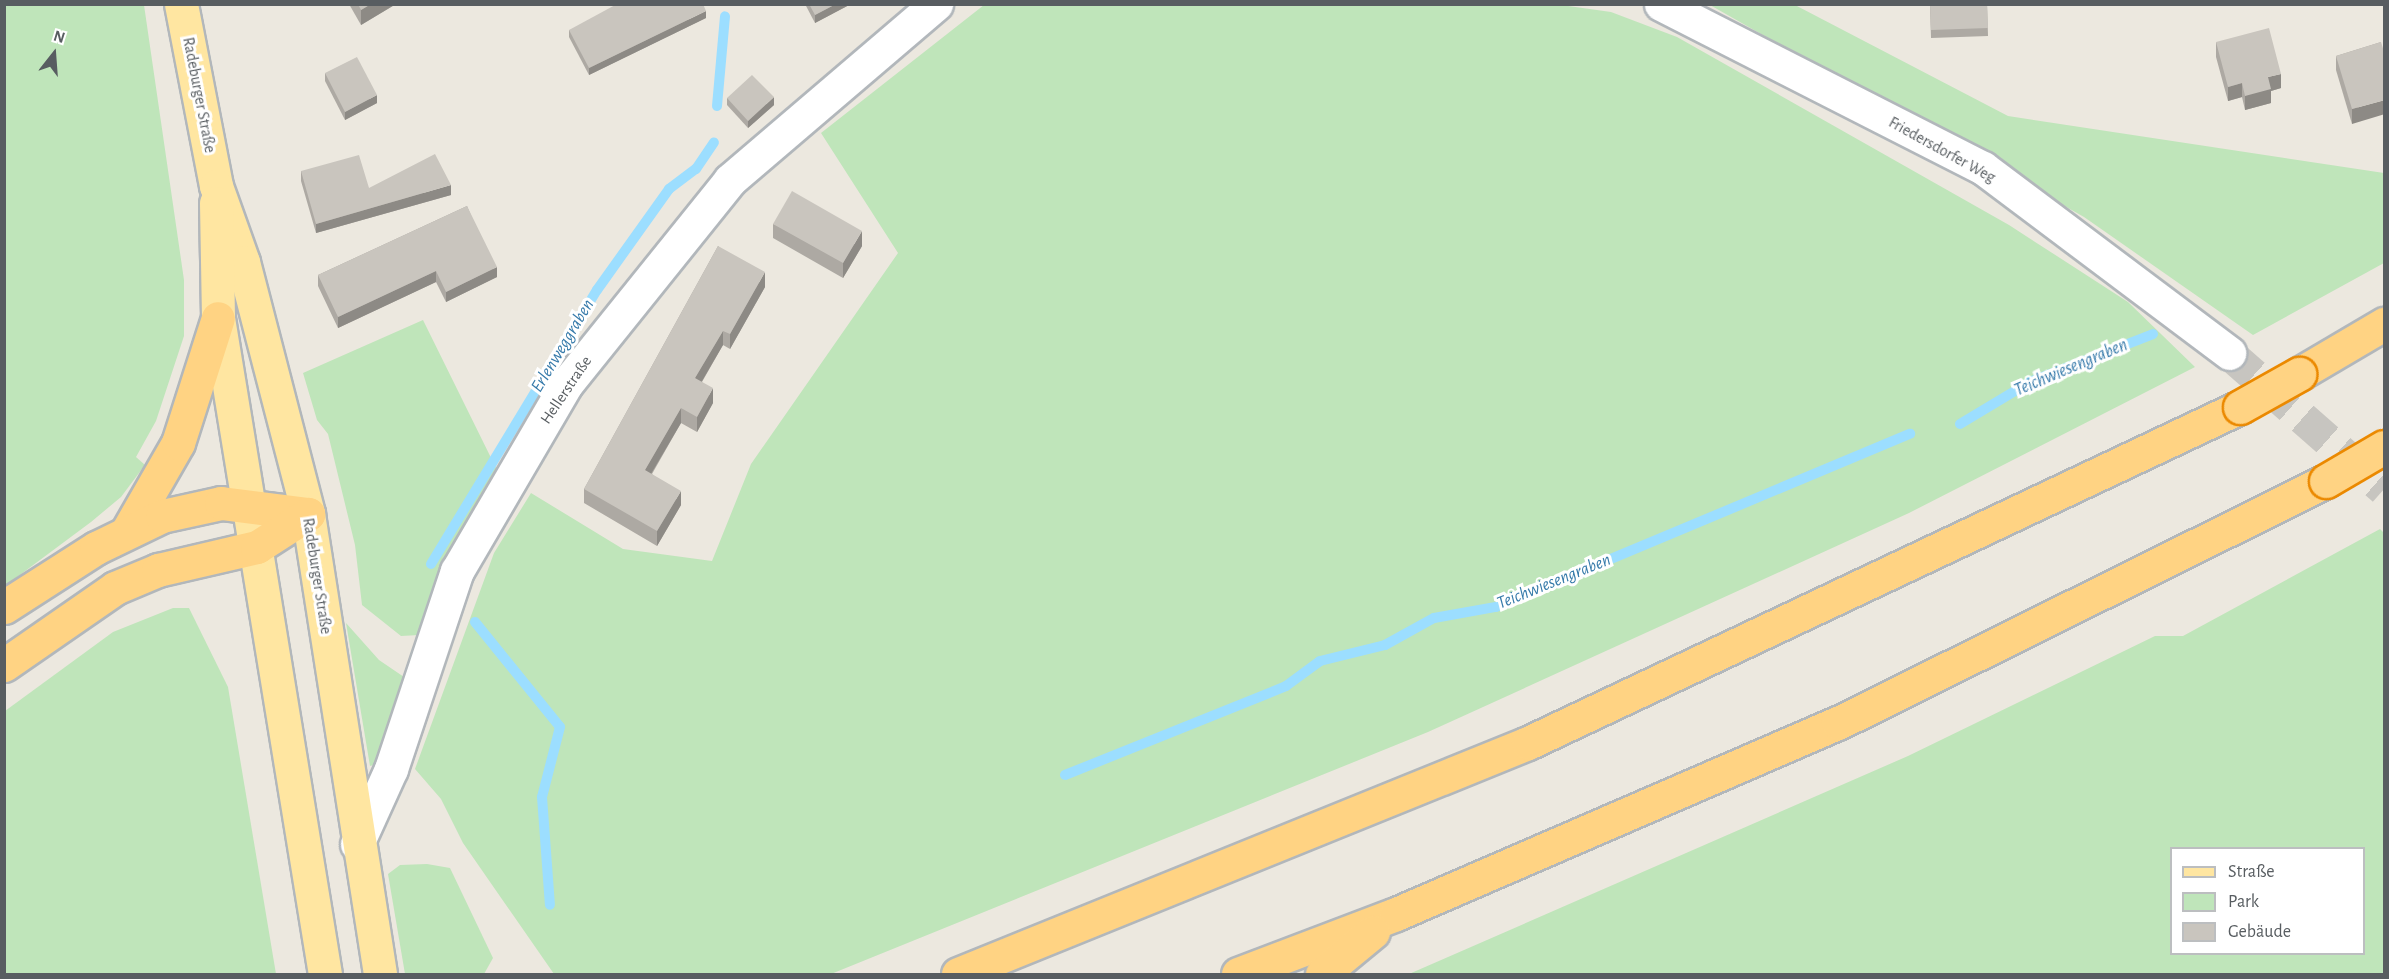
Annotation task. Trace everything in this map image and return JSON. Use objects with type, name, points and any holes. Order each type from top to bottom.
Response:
[{"type":"highway","points":[[128,530],[178,443],[218,318]]},
{"type":"highway","points":[[958,975],[1538,739],[2240,407],[2385,324]]},
{"type":"highway","points":[[1238,975],[1396,914],[1849,718],[2326,481],[2384,447]]},
{"type":"highway","points":[[4,607],[128,530],[193,507],[247,504],[308,514]]},
{"type":"highway","points":[[4,665],[115,588],[158,570],[257,547],[308,514]]},
{"type":"highway","points":[[1322,975],[1396,914]]},
{"type":"main road","name":"Radeburger Straße","points":[[185,6],[216,186],[218,318],[325,975]]},
{"type":"main road","name":"Radeburger Straße","points":[[216,186],[243,262],[308,514],[357,844],[380,975]]},
{"type":"street","name":"Hellerstraße","points":[[357,844],[391,769],[421,668],[474,537],[567,383],[730,180],[906,16],[936,4]]},
{"type":"street","name":"Friedersdorfer Weg","points":[[1661,4],[1983,168],[2229,353]]},
{"type":"green space","points":[[5,4],[144,5],[184,280],[184,336],[156,421],[136,457],[145,465],[121,497],[5,586]]},
{"type":"green space","points":[[1554,4],[1611,12],[1677,37],[2009,225],[2128,302],[2195,367],[1909,513],[1428,732],[831,974],[554,974],[463,843],[441,799],[415,769],[494,553],[531,493],[623,549],[712,561],[751,464],[898,253],[821,133],[984,5]]},
{"type":"green space","points":[[1710,5],[1795,5],[2008,116],[2384,173],[2384,263],[2253,335],[2084,217]]},
{"type":"green space","points":[[423,320],[498,472],[461,531],[419,635],[401,636],[362,605],[355,545],[328,434],[317,420],[303,373]]},
{"type":"green space","points":[[2380,529],[2384,533],[2384,974],[1409,974],[1908,756],[2155,636],[2183,636]]},
{"type":"green space","points":[[173,608],[189,608],[228,687],[276,974],[5,974],[5,711],[113,632]]},
{"type":"green space","points":[[346,623],[379,660],[404,677],[377,764],[370,766]]},
{"type":"green space","points":[[427,864],[450,868],[493,958],[484,974],[405,974],[388,874],[400,865]]},
{"type":"building","points":[[358,4],[371,4],[361,10]]},
{"type":"building","points":[[617,4],[703,4],[706,11],[589,68],[569,30]]},
{"type":"building","points":[[809,4],[836,4],[815,15]]},
{"type":"building","points":[[1930,4],[1987,4],[1988,28],[1931,30]]},
{"type":"building","points":[[2269,28],[2281,74],[2268,77],[2271,89],[2245,96],[2242,83],[2228,87],[2216,42]]},
{"type":"building","points":[[2381,42],[2385,55],[2385,100],[2352,109],[2336,56]]},
{"type":"building","points":[[357,57],[377,95],[345,112],[325,73]]},
{"type":"building","points":[[752,75],[774,97],[748,121],[727,98]]},
{"type":"building","points":[[435,154],[451,185],[316,224],[301,171],[359,155],[369,188]]},
{"type":"building","points":[[792,191],[862,231],[843,263],[773,224]]},
{"type":"building","points":[[467,206],[497,267],[446,292],[436,271],[338,317],[318,275]]},
{"type":"building","points":[[718,246],[765,272],[730,334],[723,331],[695,378],[713,388],[697,417],[681,408],[645,470],[681,491],[657,531],[584,489]]},
{"type":"waterway","name":"Erlenweggraben","points":[[717,106],[725,16]]},
{"type":"waterway","name":"Erlenweggraben","points":[[431,564],[597,290],[669,189],[696,169],[714,142]]},
{"type":"waterway","name":"Teichwiesengraben","points":[[1960,424],[2030,382],[2153,334]]},
{"type":"waterway","name":"Teichwiesengraben","points":[[1065,775],[1286,686],[1320,661],[1385,645],[1434,618],[1496,607],[1910,434]]},
{"type":"waterway","name":"Erlenweggraben","points":[[475,622],[560,727],[542,797],[550,905]]},
{"type":"tunnel","points":[[2229,353],[2384,489]]}]
